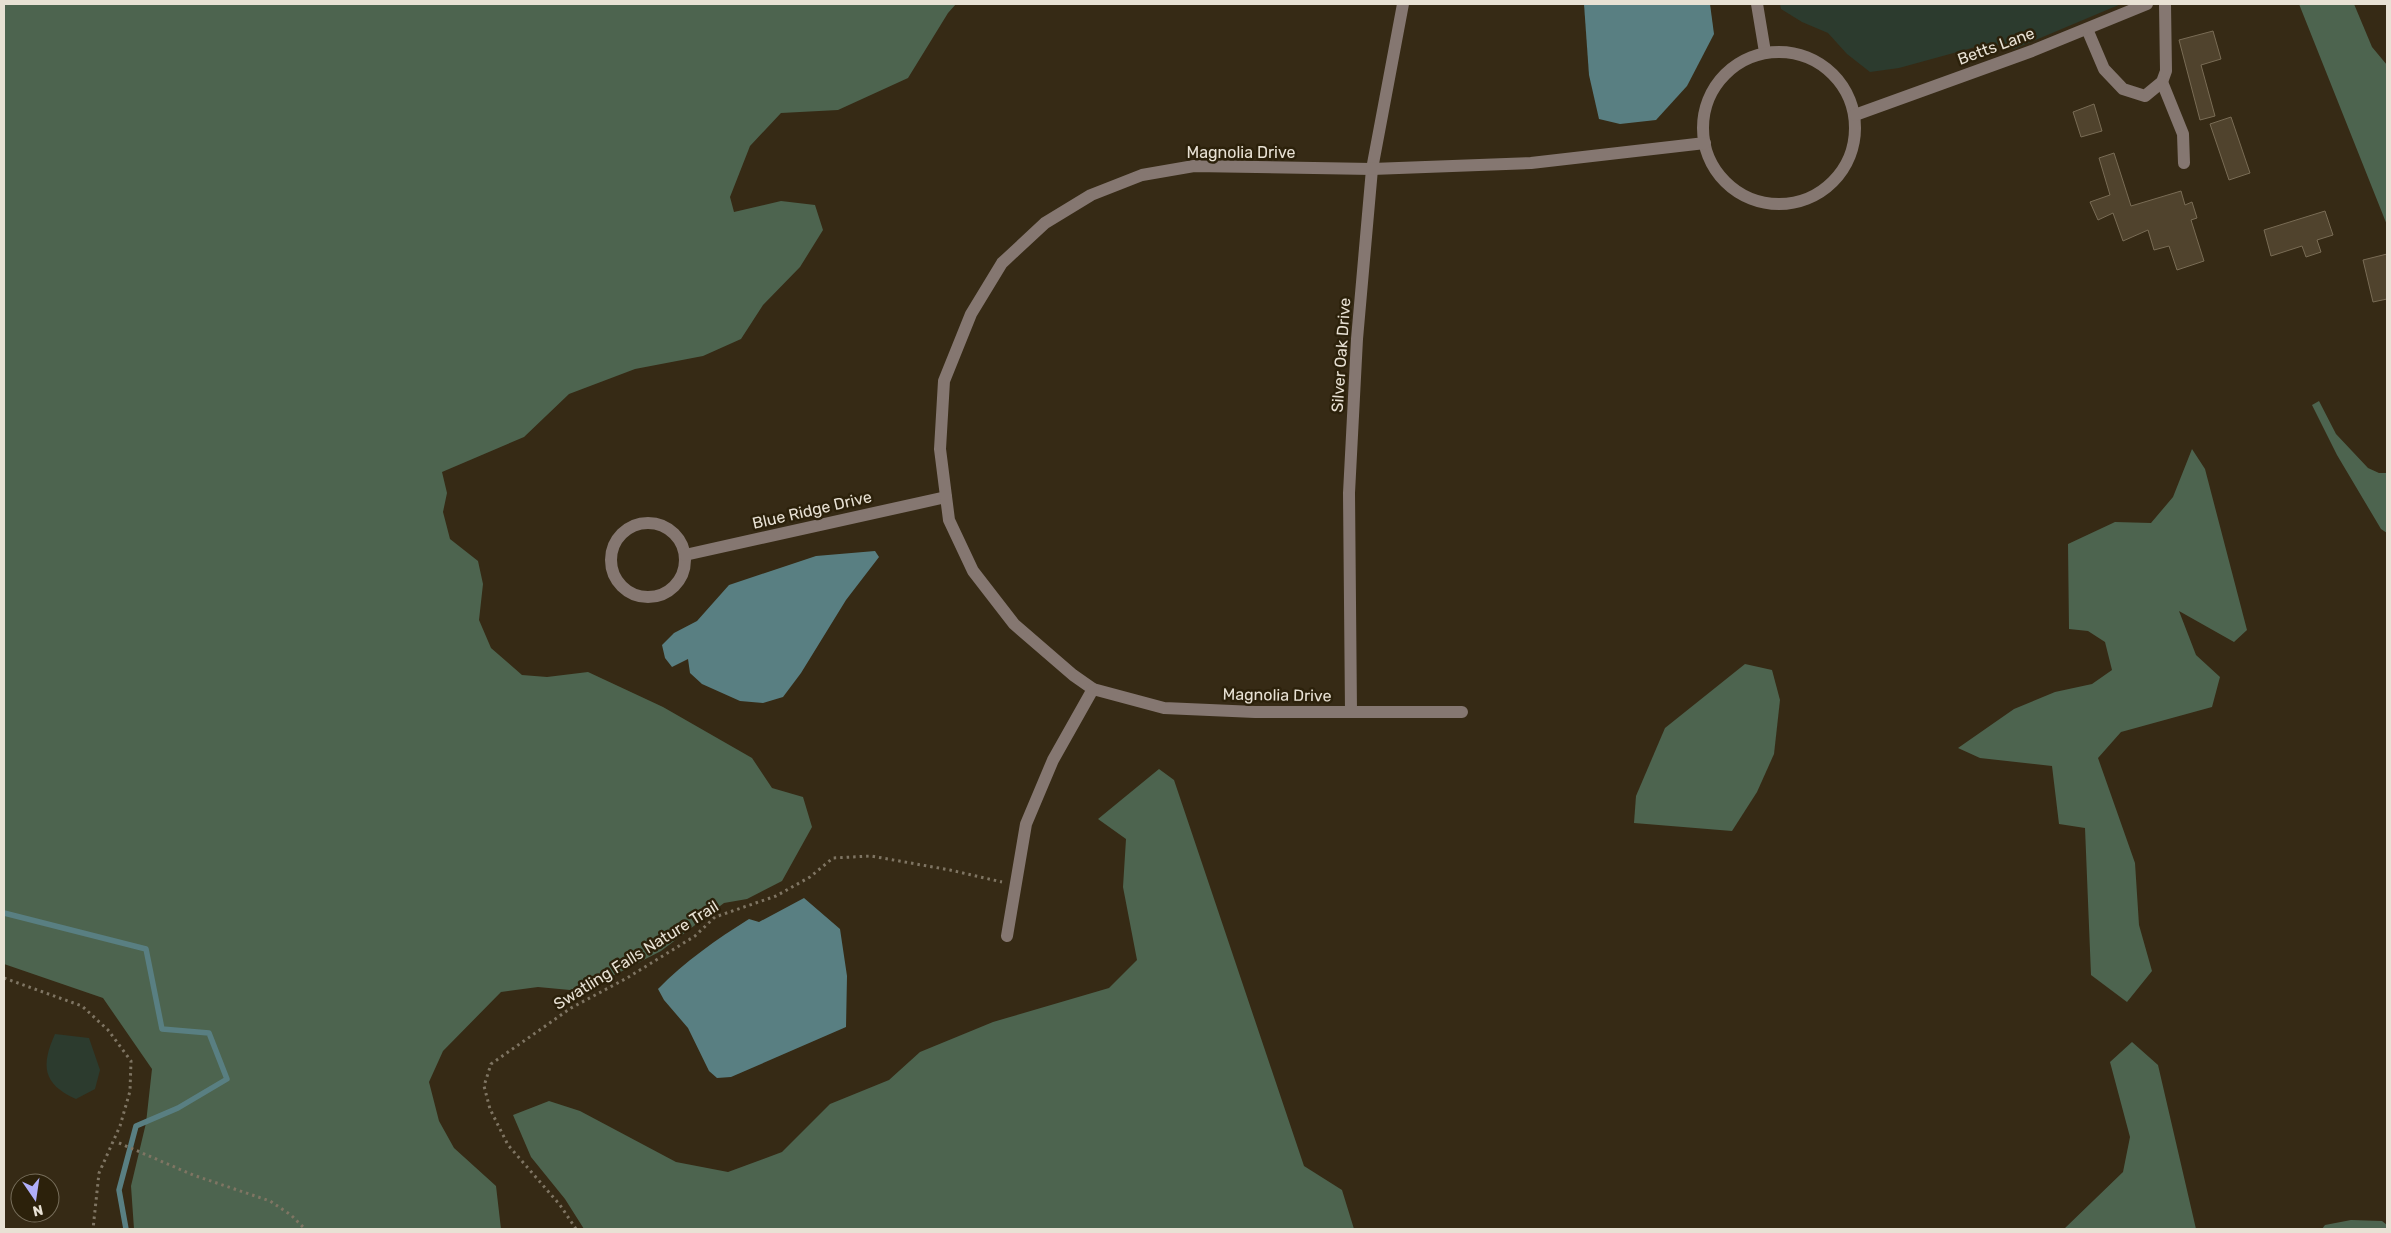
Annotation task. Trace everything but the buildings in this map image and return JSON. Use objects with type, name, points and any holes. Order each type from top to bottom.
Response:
[{"type":"street","name":"Silver Oak Drive","points":[[1352,712],[1349,493],[1357,339],[1372,169],[1403,4]]},
{"type":"street","points":[[1757,4],[1765,52]]},
{"type":"street","name":"Betts Lane","points":[[1855,115],[2087,29],[2125,8],[2146,4]]},
{"type":"street","points":[[2087,29],[2104,70],[2123,89],[2145,96],[2162,82],[2166,70],[2165,4]]},
{"type":"street","points":[[1765,52],[1789,52],[1812,58],[1831,71],[1846,89],[1855,115],[1856,134],[1851,157],[1839,177],[1821,193],[1799,202],[1777,205],[1755,201],[1735,191],[1719,175],[1708,156],[1703,134],[1704,112],[1712,91],[1726,73],[1744,60],[1765,52]]},
{"type":"street","points":[[2162,82],[2183,134],[2184,163]]},
{"type":"street","name":"Magnolia Drive","points":[[1462,712],[1255,712],[1164,708],[1094,689],[1073,675],[1014,624],[973,571],[949,520],[940,449],[944,381],[971,314],[1002,263],[1045,223],[1091,195],[1142,175],[1194,166],[1372,169],[1530,163],[1705,143]]},
{"type":"street","name":"Blue Ridge Drive","points":[[685,555],[946,497]]},
{"type":"street","points":[[645,523],[657,524],[668,529],[678,537],[685,555],[684,572],[670,591],[646,598],[634,595],[623,588],[615,579],[611,567],[613,548],[622,533],[633,526],[645,523]]},
{"type":"street","points":[[1007,936],[1026,824],[1053,760],[1094,689]]},
{"type":"path","name":"Swatling Falls Nature Trail","points":[[576,1229],[560,1205],[508,1144],[490,1109],[484,1086],[491,1064],[571,1008],[627,978],[695,936],[715,917],[776,896],[810,876],[832,858],[871,856],[950,870],[1016,885]]},
{"type":"path","points":[[4,978],[82,1006],[108,1030],[131,1061],[130,1091],[114,1140],[99,1173],[93,1229]]},
{"type":"path","points":[[114,1140],[202,1179],[270,1201],[291,1215],[305,1229]]},
{"type":"path","points":[[119,1143],[152,1158],[166,1162]]},
{"type":"green space","points":[[4,4],[956,4],[948,13],[908,78],[838,110],[781,113],[750,146],[730,197],[734,212],[781,201],[815,205],[823,230],[800,267],[763,305],[741,339],[703,356],[635,369],[569,394],[524,437],[442,472],[447,493],[443,512],[450,539],[478,561],[483,584],[479,620],[491,648],[522,675],[547,677],[588,672],[663,707],[752,758],[772,788],[803,797],[812,827],[782,881],[747,899],[724,903],[661,951],[595,985],[570,990],[538,987],[501,992],[443,1051],[429,1082],[439,1121],[454,1148],[496,1186],[501,1229],[134,1229],[131,1186],[146,1123],[152,1069],[103,998],[4,964]]},
{"type":"green space","points":[[1780,4],[2121,4],[2014,49],[1990,43],[1899,68],[1870,72],[1847,54],[1828,33],[1802,22],[1781,9]]},
{"type":"green space","points":[[2299,4],[2354,4],[2372,47],[2387,65],[2387,225]]},
{"type":"green space","points":[[2319,401],[2336,434],[2368,468],[2379,473],[2387,473],[2387,533],[2381,529],[2337,455],[2312,405]]},
{"type":"green space","points":[[2192,449],[2205,469],[2247,630],[2234,642],[2179,611],[2196,655],[2220,677],[2212,707],[2121,732],[2098,758],[2135,863],[2139,925],[2152,971],[2127,1002],[2091,975],[2085,828],[2059,824],[2052,766],[1980,758],[1958,748],[2014,709],[2055,692],[2092,684],[2112,670],[2105,642],[2088,631],[2069,629],[2068,544],[2115,522],[2151,523],[2173,497]]},
{"type":"green space","points":[[1745,664],[1772,670],[1780,700],[1774,754],[1757,792],[1732,831],[1634,823],[1636,796],[1665,728]]},
{"type":"green space","points":[[1159,769],[1174,780],[1304,1166],[1342,1190],[1354,1229],[584,1229],[565,1199],[531,1157],[513,1115],[549,1101],[580,1111],[676,1162],[728,1172],[782,1152],[830,1104],[889,1080],[920,1052],[993,1022],[1109,988],[1137,960],[1123,887],[1126,839],[1098,819]]},
{"type":"green space","points":[[55,1034],[89,1038],[100,1070],[95,1089],[76,1099],[56,1087],[48,1072],[48,1055]]},
{"type":"green space","points":[[2132,1042],[2158,1065],[2196,1229],[2064,1229],[2123,1172],[2130,1137],[2110,1062]]},
{"type":"green space","points":[[2351,1220],[2382,1221],[2387,1225],[2387,1229],[2322,1229],[2325,1225]]},
{"type":"water","points":[[1584,4],[1710,4],[1714,34],[1687,86],[1656,120],[1620,124],[1599,119],[1589,75]]},
{"type":"water","points":[[875,551],[879,557],[846,600],[801,673],[783,697],[763,703],[740,701],[702,684],[690,673],[688,659],[672,667],[665,658],[662,645],[674,633],[697,621],[729,585],[816,556]]},
{"type":"water","points":[[804,898],[840,929],[847,976],[846,1027],[731,1077],[717,1078],[709,1071],[688,1028],[664,1000],[658,989],[701,951],[749,919],[759,922]]},
{"type":"waterway","points":[[4,913],[146,949],[162,1029],[209,1033],[227,1079],[178,1108],[136,1126],[119,1190],[126,1229]]}]
